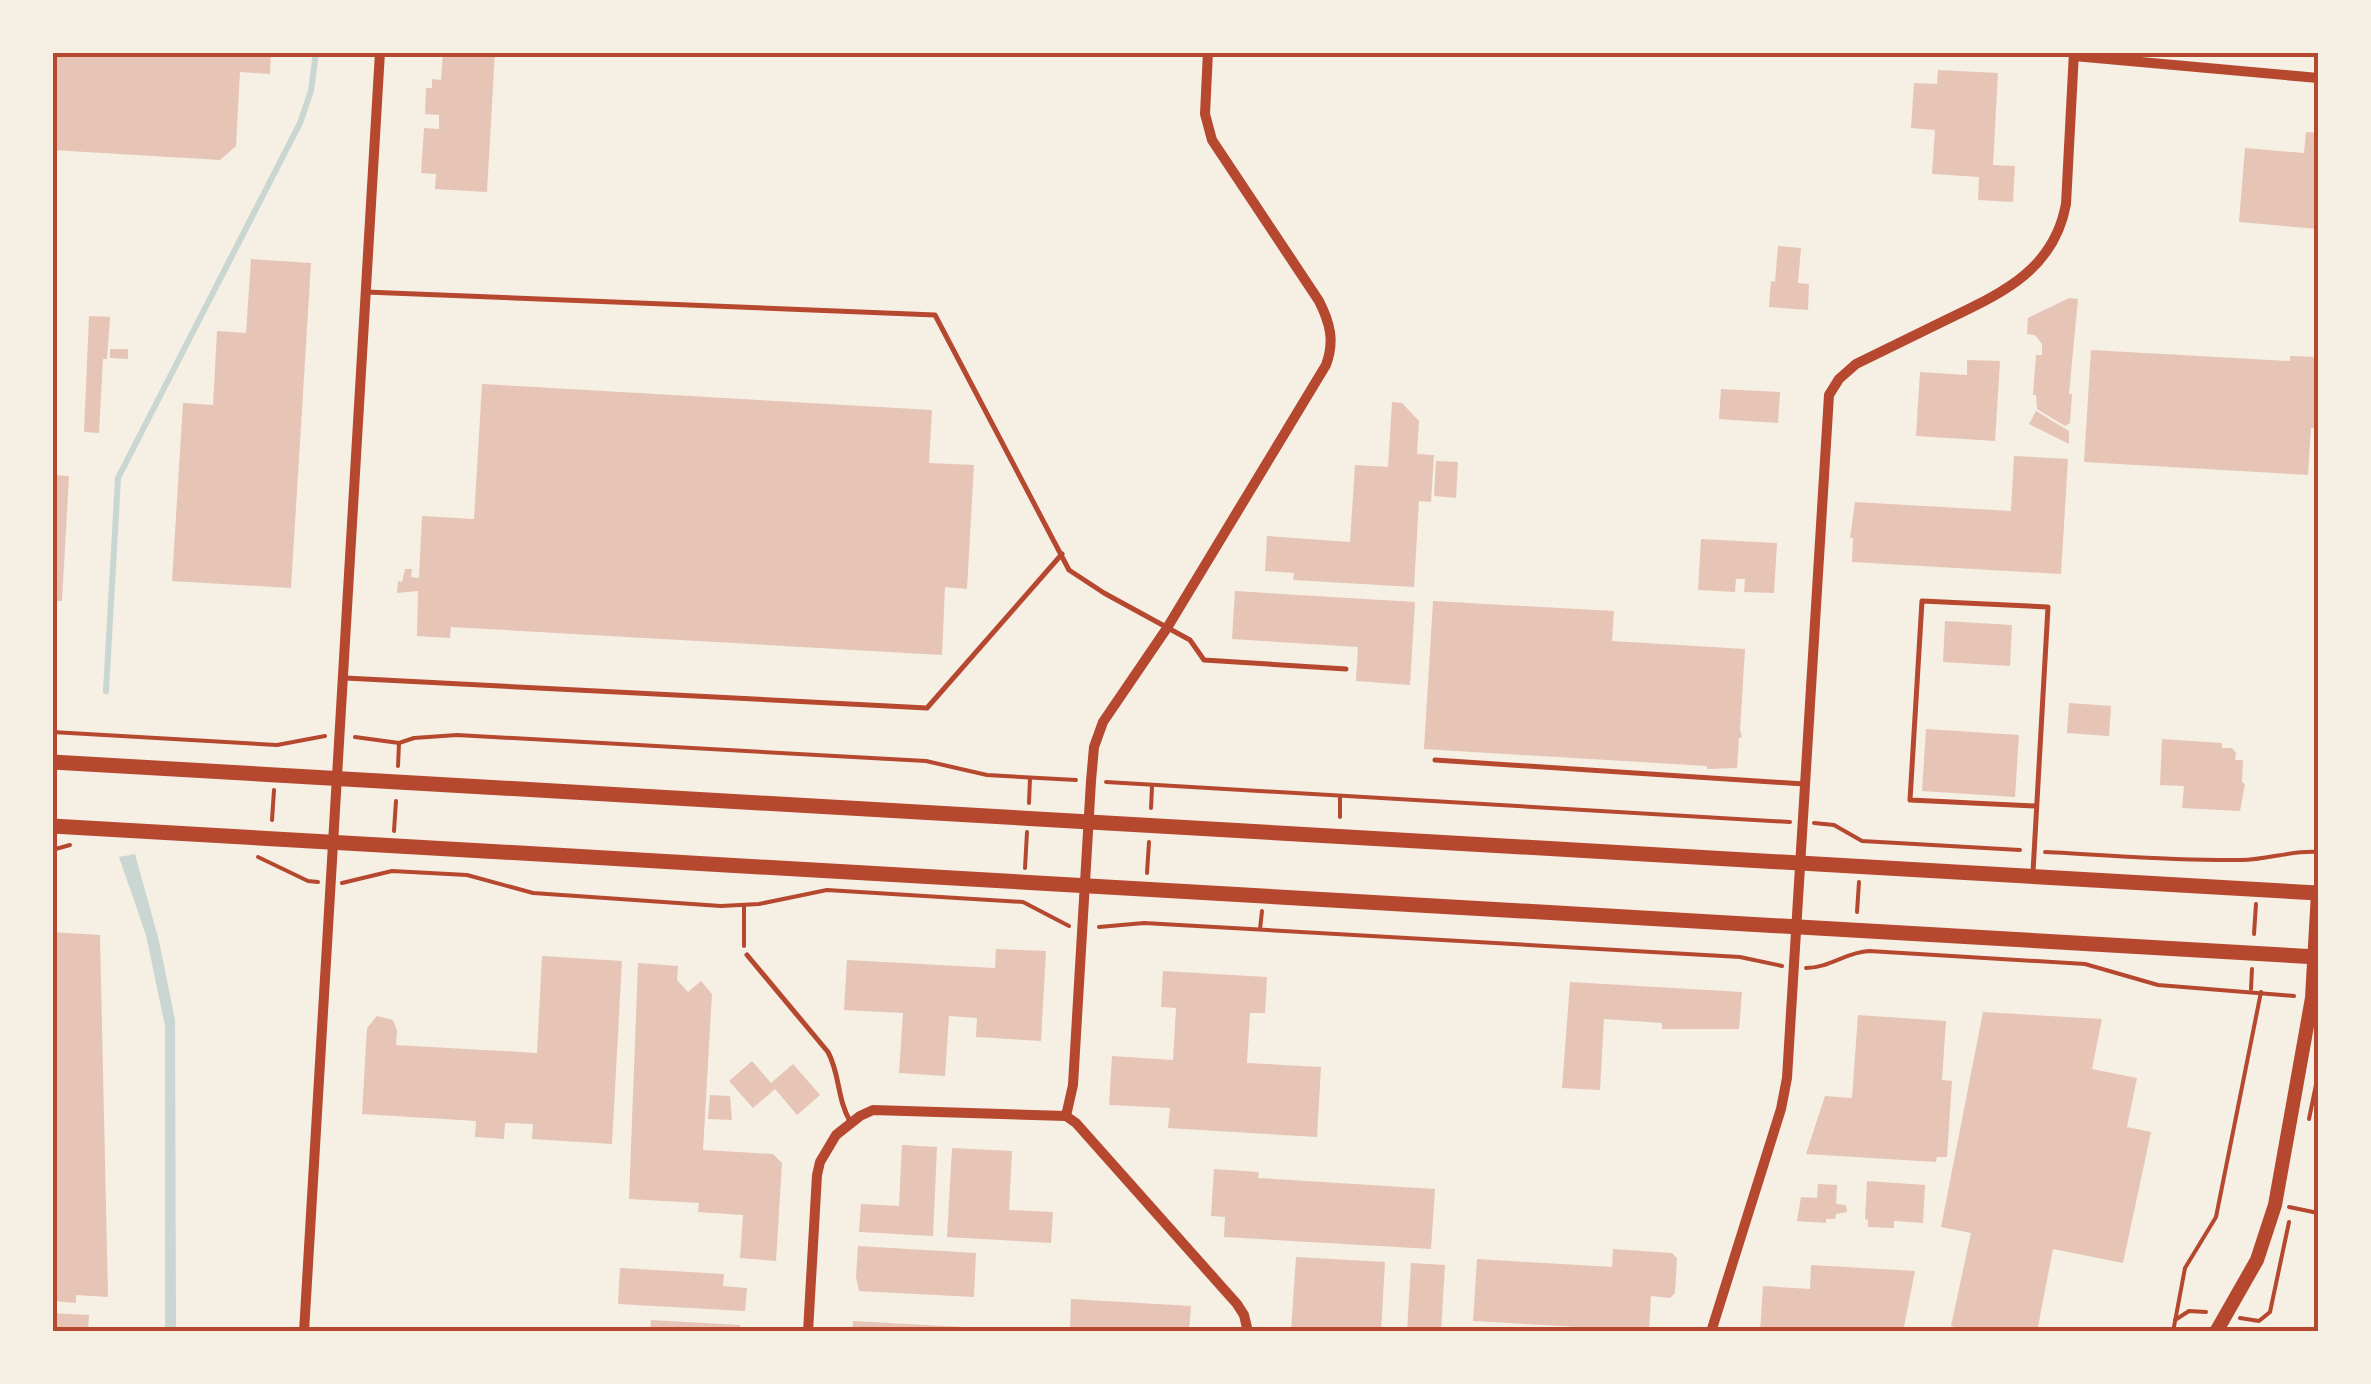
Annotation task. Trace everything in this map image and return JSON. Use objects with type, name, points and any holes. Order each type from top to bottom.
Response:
[{"type":"main road","points":[[52,762],[2318,892]]},
{"type":"main road","points":[[52,826],[2316,957]]},
{"type":"street","points":[[304,1332],[380,52]]},
{"type":"street","points":[[1066,1116],[1073,1085],[1094,747],[1102,722],[1167,628],[1326,365],[1332,344],[1319,301],[1207,130],[1208,52]]},
{"type":"street","points":[[1711,1332],[1781,1110],[1790,1047],[1829,395],[1856,364],[2008,290],[2048,250],[2060,229],[2066,204],[2074,54],[2318,78]]},
{"type":"street","points":[[2216,1332],[2257,1260],[2275,1204],[2312,998],[2318,892]]},
{"type":"street","points":[[808,1332],[820,1162],[836,1135],[851,1123],[873,1110],[891,1109],[1066,1116],[1237,1304],[1248,1332]]},
{"type":"lane","points":[[366,292],[935,315],[1070,570],[1190,640],[1204,660],[1346,669]]},
{"type":"lane","points":[[342,678],[927,708],[1062,554]]},
{"type":"lane","points":[[2033,876],[2048,607],[1922,600],[1910,800],[2036,806]]},
{"type":"lane","points":[[1435,760],[1804,784]]},
{"type":"lane","points":[[747,956],[828,1052],[851,1123]]},
{"type":"path","points":[[52,732],[277,746],[317,735],[399,743],[457,734],[926,761],[987,775],[1030,778],[1802,822],[1834,825],[1862,841],[2258,859],[2294,850],[2318,852]]},
{"type":"path","points":[[392,871],[399,743]]},
{"type":"path","points":[[270,862],[277,746]]},
{"type":"path","points":[[1023,902],[1030,778]]},
{"type":"path","points":[[1146,889],[1152,785]]},
{"type":"path","points":[[1339,827],[1340,796]]},
{"type":"path","points":[[1854,952],[1862,841]]},
{"type":"path","points":[[52,850],[78,844]]},
{"type":"path","points":[[254,855],[308,882],[350,883],[392,871],[467,875],[533,894],[744,906],[827,890],[1023,902],[1064,925],[1144,922],[1740,957],[1795,968],[1818,968],[1854,952],[2085,964],[2158,985],[2312,998]]},
{"type":"path","points":[[2137,869],[2138,856]]},
{"type":"path","points":[[2251,990],[2258,859]]},
{"type":"path","points":[[744,906],[743,943],[747,956]]},
{"type":"path","points":[[1260,930],[1262,911]]},
{"type":"path","points":[[2173,1332],[2186,1268],[2216,1217],[2260,992]]},
{"type":"path","points":[[2275,1204],[2318,1213]]},
{"type":"shaded area","points":[[135,854],[175,1020],[176,1331],[165,1331],[165,1026],[146,935],[119,857]]},
{"type":"building","points":[[52,52],[271,52],[270,74],[240,72],[236,146],[220,160],[52,150]]},
{"type":"building","points":[[443,52],[495,52],[487,192],[435,189],[436,174],[421,173],[424,128],[439,129],[439,115],[425,114],[426,88],[432,88],[432,79],[441,80]]},
{"type":"building","points":[[1938,70],[1998,73],[1993,165],[2015,166],[2013,202],[1978,200],[1979,177],[1932,174],[1935,130],[1911,128],[1914,83],[1937,84]]},
{"type":"building","points":[[2306,132],[2318,133],[2318,229],[2239,222],[2245,148],[2304,153]]},
{"type":"building","points":[[1778,246],[1801,248],[1798,283],[1809,284],[1808,310],[1769,307]]},
{"type":"building","points":[[251,259],[311,263],[291,588],[172,581],[183,403],[213,405],[217,331],[246,333]]},
{"type":"building","points":[[2069,298],[2078,299],[2070,423],[2065,426],[2037,409],[2033,395],[2036,355],[2042,355],[2042,344],[2035,335],[2027,334],[2028,318]]},
{"type":"building","points":[[89,316],[110,317],[107,359],[103,359],[99,433],[84,432]]},
{"type":"building","points":[[110,349],[128,349],[128,359],[110,358]]},
{"type":"building","points":[[2091,350],[2290,361],[2290,356],[2318,357],[2318,428],[2311,428],[2308,475],[2084,462]]},
{"type":"building","points":[[1967,360],[2000,361],[1995,441],[1916,436],[1920,372],[1967,375]]},
{"type":"building","points":[[482,384],[932,410],[929,463],[974,465],[967,589],[945,587],[942,655],[451,627],[450,638],[417,636],[418,591],[397,593],[398,581],[402,582],[405,569],[412,569],[411,577],[419,578],[422,516],[474,519]]},
{"type":"building","points":[[1721,389],[1780,392],[1778,423],[1719,419]]},
{"type":"building","points":[[1392,402],[1402,403],[1419,421],[1417,454],[1434,455],[1431,502],[1419,501],[1414,587],[1293,580],[1294,573],[1265,571],[1267,536],[1350,542],[1355,465],[1388,467]]},
{"type":"building","points":[[2036,411],[2069,431],[2069,444],[2029,424]]},
{"type":"building","points":[[2014,456],[2068,459],[2061,574],[1852,562],[1850,538],[1855,502],[2011,511]]},
{"type":"building","points":[[1436,461],[1458,462],[1456,498],[1434,496]]},
{"type":"building","points":[[52,475],[69,476],[62,601],[52,601]]},
{"type":"building","points":[[1701,539],[1777,543],[1774,593],[1744,592],[1745,579],[1736,579],[1735,592],[1698,590]]},
{"type":"building","points":[[1235,591],[1415,602],[1410,685],[1356,681],[1358,647],[1232,639]]},
{"type":"building","points":[[1433,601],[1614,611],[1612,641],[1745,649],[1737,768],[1424,749]]},
{"type":"building","points":[[1945,621],[2012,625],[2010,666],[1943,662]]},
{"type":"building","points":[[2069,703],[2111,706],[2109,736],[2067,733]]},
{"type":"building","points":[[1926,729],[2019,735],[2015,797],[1922,791]]},
{"type":"building","points":[[2162,739],[2222,743],[2222,748],[2232,748],[2235,760],[2243,760],[2245,784],[2240,811],[2182,808],[2184,786],[2160,785]]},
{"type":"building","points":[[52,932],[100,935],[108,1297],[76,1295],[76,1303],[52,1301]]},
{"type":"building","points":[[996,949],[1046,951],[1041,1041],[976,1037],[977,1018],[949,1016],[945,1076],[899,1073],[903,1013],[844,1010],[847,960],[995,968]]},
{"type":"building","points":[[542,956],[622,961],[612,1144],[532,1139],[533,1124],[505,1123],[504,1139],[475,1137],[476,1121],[362,1114],[367,1028],[377,1016],[393,1020],[396,1045],[537,1053]]},
{"type":"building","points":[[638,963],[678,966],[677,980],[688,992],[701,981],[712,994],[703,1150],[773,1154],[782,1163],[776,1261],[740,1258],[743,1215],[698,1212],[699,1203],[629,1199]]},
{"type":"building","points":[[1163,971],[1267,977],[1265,1013],[1250,1013],[1247,1063],[1321,1067],[1317,1137],[1168,1128],[1170,1108],[1109,1105],[1112,1056],[1173,1060],[1176,1008],[1161,1007]]},
{"type":"building","points":[[1570,982],[1742,992],[1739,1029],[1662,1029],[1662,1023],[1604,1019],[1600,1090],[1562,1088]]},
{"type":"building","points":[[1983,1012],[2102,1019],[2092,1069],[2137,1078],[2127,1127],[2151,1132],[2123,1263],[2053,1249],[2037,1332],[1982,1332],[1951,1326],[1971,1233],[1941,1227]]},
{"type":"building","points":[[1858,1015],[1946,1021],[1942,1080],[1952,1081],[1947,1157],[1937,1157],[1936,1162],[1806,1154],[1825,1096],[1852,1098]]},
{"type":"building","points":[[752,1061],[771,1083],[793,1064],[820,1095],[797,1115],[775,1089],[753,1108],[729,1081]]},
{"type":"building","points":[[710,1095],[730,1096],[732,1120],[708,1119]]},
{"type":"building","points":[[902,1145],[937,1147],[933,1236],[859,1232],[861,1204],[899,1206]]},
{"type":"building","points":[[952,1148],[1012,1151],[1009,1210],[1053,1212],[1051,1243],[947,1237]]},
{"type":"building","points":[[1214,1169],[1259,1172],[1258,1178],[1435,1189],[1431,1249],[1224,1237],[1225,1217],[1211,1216]]},
{"type":"building","points":[[1867,1181],[1925,1185],[1923,1223],[1894,1221],[1894,1228],[1868,1227]]},
{"type":"building","points":[[1818,1184],[1837,1185],[1836,1204],[1846,1205],[1847,1212],[1826,1219],[1826,1223],[1797,1221],[1801,1197],[1817,1198]]},
{"type":"building","points":[[858,1246],[976,1253],[974,1297],[859,1291]]},
{"type":"building","points":[[1613,1249],[1672,1253],[1677,1258],[1675,1293],[1670,1298],[1651,1296],[1649,1331],[1473,1321],[1477,1259],[1612,1267]]},
{"type":"building","points":[[1296,1257],[1385,1262],[1381,1332],[1291,1332]]},
{"type":"building","points":[[1411,1263],[1445,1265],[1441,1332],[1407,1332]]},
{"type":"building","points":[[1811,1265],[1915,1271],[1903,1332],[1760,1332],[1763,1286],[1810,1289]]},
{"type":"building","points":[[620,1268],[724,1274],[723,1286],[747,1288],[745,1311],[618,1304]]},
{"type":"building","points":[[1071,1299],[1191,1306],[1189,1332],[1070,1332]]},
{"type":"building","points":[[52,1313],[89,1315],[88,1332],[52,1332]]},
{"type":"building","points":[[651,1320],[740,1325],[739,1332],[650,1332]]},
{"type":"building","points":[[853,1321],[981,1328],[981,1332],[852,1332]]},
{"type":"waterway","points":[[106,691],[118,478],[300,123],[311,91],[316,52]]}]
